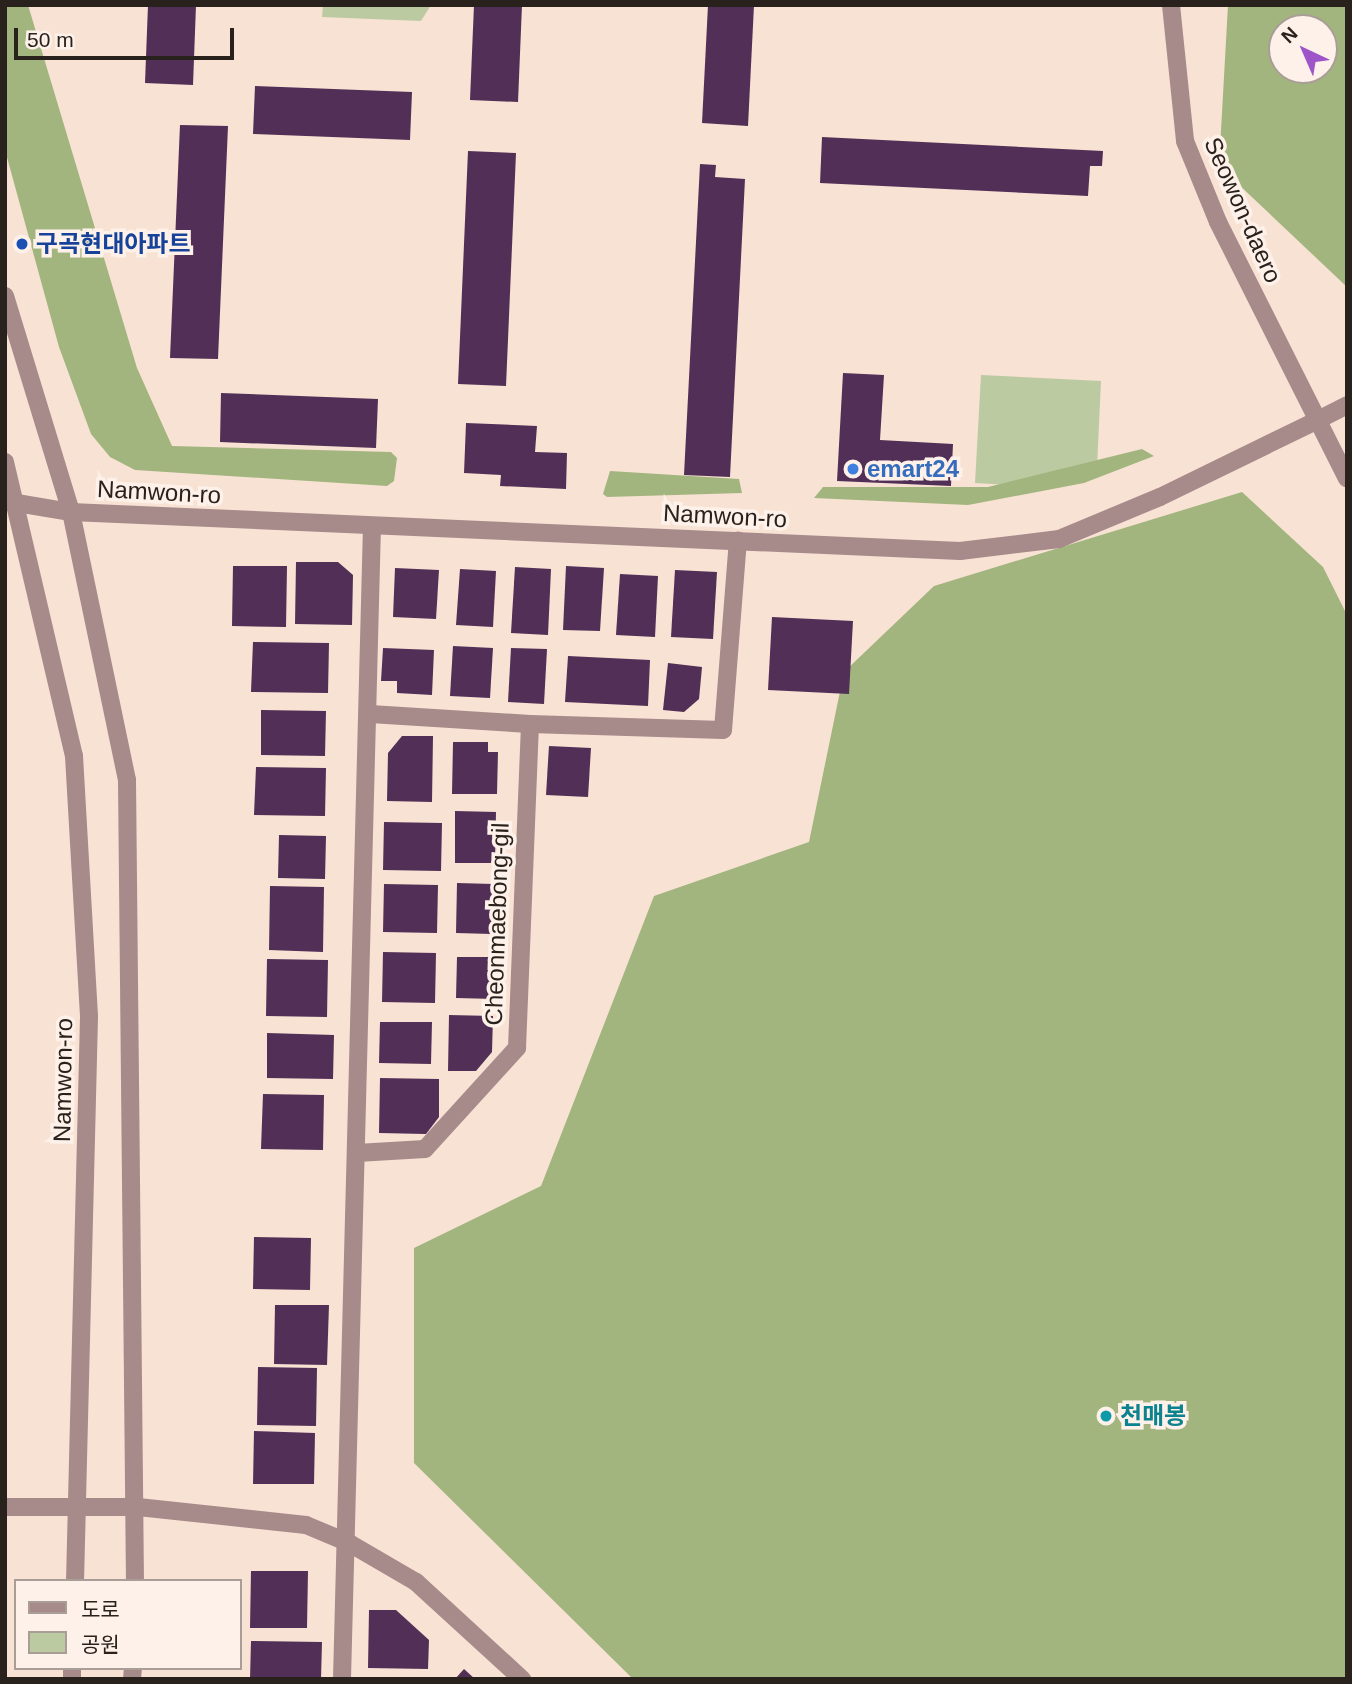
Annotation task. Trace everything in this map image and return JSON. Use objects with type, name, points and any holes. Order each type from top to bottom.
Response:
[{"type":"street","name":"Seowon-daero","points":[[1171,5],[1185,141],[1218,222],[1347,478]]},
{"type":"street","name":"Namwon-ro","points":[[5,296],[71,512],[127,780],[138,1507],[135,1579]]},
{"type":"street","name":"Namwon-ro","points":[[71,512],[960,551],[1059,539],[1160,497],[1347,405]]},
{"type":"street","name":"Namwon-ro","points":[[5,462],[11,501],[74,756],[88,990],[75,1579]]},
{"type":"street","points":[[11,501],[71,512]]},
{"type":"street","points":[[342,1679],[349,1543],[370,714],[372,526]]},
{"type":"street","points":[[370,714],[530,724],[723,730],[738,541]]},
{"type":"street","name":"Cheonmaebong-gil","points":[[357,1153],[425,1149],[517,1048],[530,724]]},
{"type":"street","points":[[5,1507],[138,1507],[306,1525],[349,1543],[416,1582],[522,1679]]},
{"type":"green space","points":[[5,5],[28,5],[137,368],[172,446],[391,452],[397,458],[394,481],[387,486],[135,470],[110,457],[91,434],[59,347],[5,150]]},
{"type":"green space","points":[[323,5],[431,5],[421,21],[322,17]]},
{"type":"green space","points":[[1228,5],[1347,5],[1347,287],[1219,166]]},
{"type":"green space","points":[[981,375],[1101,381],[1097,467],[1027,486],[975,483]]},
{"type":"green space","points":[[1142,449],[1154,456],[1084,483],[968,505],[814,498],[823,487],[988,487]]},
{"type":"green space","points":[[610,471],[739,479],[742,493],[607,497],[603,494]]},
{"type":"green space","points":[[1242,492],[1323,567],[1347,615],[1347,1679],[633,1679],[414,1463],[414,1248],[541,1186],[654,896],[809,842],[844,672],[934,586]]},
{"type":"building","points":[[148,5],[196,5],[193,85],[145,83]]},
{"type":"building","points":[[474,5],[522,5],[518,102],[470,100]]},
{"type":"building","points":[[708,5],[754,5],[748,126],[702,123]]},
{"type":"building","points":[[255,86],[412,92],[410,140],[253,134]]},
{"type":"building","points":[[180,125],[228,126],[218,359],[170,358]]},
{"type":"building","points":[[822,137],[1103,151],[1102,166],[1090,166],[1088,196],[820,183]]},
{"type":"building","points":[[468,151],[516,153],[506,386],[458,384]]},
{"type":"building","points":[[700,164],[716,165],[715,177],[745,179],[730,477],[684,475]]},
{"type":"building","points":[[843,373],[884,375],[880,440],[953,444],[951,486],[837,481]]},
{"type":"building","points":[[221,393],[378,399],[376,448],[220,442]]},
{"type":"building","points":[[466,423],[537,426],[535,452],[567,453],[566,489],[500,486],[501,475],[464,473]]},
{"type":"building","points":[[296,562],[338,562],[353,575],[352,625],[295,624]]},
{"type":"building","points":[[233,566],[287,566],[286,627],[232,626]]},
{"type":"building","points":[[566,566],[604,568],[600,631],[563,630]]},
{"type":"building","points":[[515,567],[551,569],[548,635],[511,633]]},
{"type":"building","points":[[395,568],[439,570],[436,619],[393,617]]},
{"type":"building","points":[[460,569],[496,571],[493,627],[456,625]]},
{"type":"building","points":[[675,570],[717,572],[713,639],[671,637]]},
{"type":"building","points":[[620,574],[658,576],[655,637],[616,635]]},
{"type":"building","points":[[772,617],[853,621],[849,694],[768,690]]},
{"type":"building","points":[[253,642],[329,643],[328,693],[251,692]]},
{"type":"building","points":[[453,646],[493,648],[490,698],[450,696]]},
{"type":"building","points":[[383,648],[434,650],[432,695],[397,693],[397,681],[381,681]]},
{"type":"building","points":[[511,648],[547,649],[544,704],[508,702]]},
{"type":"building","points":[[568,656],[650,660],[648,706],[565,702]]},
{"type":"building","points":[[668,663],[702,667],[699,699],[684,712],[663,710]]},
{"type":"building","points":[[261,710],[326,711],[325,756],[261,755]]},
{"type":"building","points":[[402,736],[433,736],[432,802],[387,801],[388,753]]},
{"type":"building","points":[[453,742],[488,742],[488,752],[498,752],[497,794],[452,794]]},
{"type":"building","points":[[549,746],[591,748],[588,797],[546,795]]},
{"type":"building","points":[[256,767],[326,768],[325,816],[254,815]]},
{"type":"building","points":[[455,811],[496,812],[495,863],[455,863]]},
{"type":"building","points":[[384,822],[442,823],[441,871],[383,870]]},
{"type":"building","points":[[279,835],[326,836],[325,879],[278,878]]},
{"type":"building","points":[[457,883],[493,884],[492,934],[456,933]]},
{"type":"building","points":[[384,884],[438,885],[437,933],[383,932]]},
{"type":"building","points":[[270,886],[324,887],[323,952],[269,950]]},
{"type":"building","points":[[383,952],[436,953],[435,1003],[382,1002]]},
{"type":"building","points":[[457,957],[497,957],[496,999],[456,998]]},
{"type":"building","points":[[267,959],[328,960],[327,1017],[266,1016]]},
{"type":"building","points":[[449,1015],[493,1016],[492,1052],[476,1071],[448,1071]]},
{"type":"building","points":[[380,1022],[432,1022],[431,1064],[379,1063]]},
{"type":"building","points":[[267,1033],[334,1035],[333,1079],[267,1078]]},
{"type":"building","points":[[380,1078],[439,1079],[439,1117],[426,1134],[379,1133]]},
{"type":"building","points":[[263,1094],[324,1095],[323,1150],[261,1149]]},
{"type":"building","points":[[254,1237],[311,1238],[310,1290],[253,1289]]},
{"type":"building","points":[[275,1305],[329,1305],[327,1365],[274,1364]]},
{"type":"building","points":[[258,1367],[317,1368],[316,1426],[257,1425]]},
{"type":"building","points":[[254,1431],[315,1433],[314,1484],[253,1484]]},
{"type":"building","points":[[251,1571],[308,1571],[307,1628],[250,1628]]},
{"type":"building","points":[[369,1610],[396,1610],[429,1640],[428,1669],[368,1668]]},
{"type":"building","points":[[251,1641],[322,1642],[321,1679],[250,1679]]},
{"type":"building","points":[[464,1669],[475,1679],[455,1679]]},
{"type":"place","name":"구곡현대아파트","points":[[22,244]]},
{"type":"place","name":"emart24","points":[[853,469]]},
{"type":"place","name":"천매봉","points":[[1106,1416]]}]
